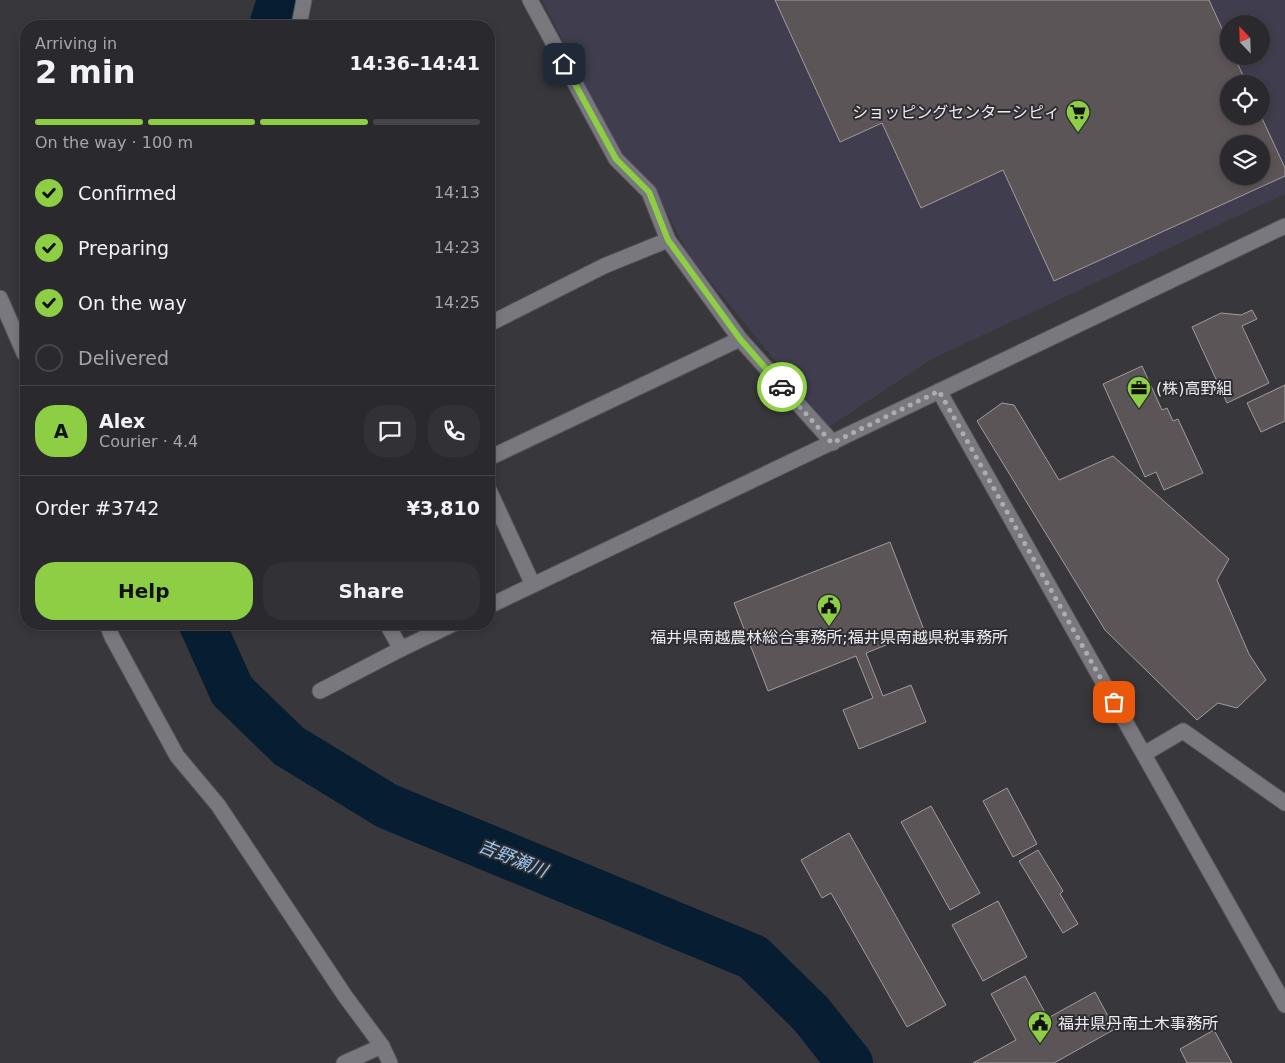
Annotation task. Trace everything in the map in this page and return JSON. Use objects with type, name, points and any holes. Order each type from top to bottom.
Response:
[{"type":"street","points":[[300,20],[304,0]]},
{"type":"street","points":[[530,0],[616,159],[649,192],[668,240],[740,339],[832,443]]},
{"type":"street","points":[[495,603],[1285,227]]},
{"type":"street","points":[[495,321],[604,266],[668,240]]},
{"type":"street","points":[[0,298],[20,344]]},
{"type":"street","points":[[495,455],[740,339]]},
{"type":"street","points":[[939,391],[1285,1005]]},
{"type":"street","points":[[495,503],[533,585]]},
{"type":"street","points":[[109,630],[177,756],[218,805],[345,996],[382,1046],[390,1063]]},
{"type":"street","points":[[390,630],[401,648]]},
{"type":"street","points":[[320,690],[440,630]]},
{"type":"street","points":[[1144,754],[1182,731],[1285,803]]},
{"type":"street","points":[[344,1063],[382,1046]]},
{"type":"shaded area","points":[[542,0],[1285,0],[1285,194],[932,359],[829,427],[688,254],[655,189],[623,160]]},
{"type":"building","name":"ショッピングセンターシピィ","points":[[775,0],[1209,0],[1220,24],[1220,65],[1238,65],[1243,75],[1220,75],[1220,125],[1265,125],[1270,135],[1220,135],[1220,185],[1265,185],[1054,281],[1003,170],[921,208],[882,123],[840,142]]},
{"type":"building","name":"ショッピングセンターシピィ","points":[[1270,136],[1285,168],[1285,176],[1270,183]]},
{"type":"building","points":[[1252,310],[1257,319],[1242,326],[1269,383],[1227,403],[1192,327],[1221,313],[1241,315]]},
{"type":"building","points":[[1142,366],[1162,410],[1167,408],[1173,421],[1178,419],[1203,473],[1164,490],[1156,472],[1145,477],[1103,384]]},
{"type":"building","points":[[1285,385],[1285,421],[1261,432],[1247,403]]},
{"type":"building","points":[[1002,403],[1014,405],[1059,480],[1113,456],[1229,559],[1217,580],[1249,654],[1266,680],[1237,708],[1218,703],[1197,720],[1105,630],[977,421]]},
{"type":"building","points":[[890,542],[924,630],[866,653],[883,696],[911,685],[926,722],[859,749],[843,710],[873,698],[856,656],[768,691],[734,603]]},
{"type":"building","points":[[1007,788],[1037,844],[1013,857],[983,801]]},
{"type":"building","points":[[931,806],[980,893],[950,910],[901,822]]},
{"type":"building","points":[[849,833],[946,1005],[907,1027],[831,893],[822,898],[801,860]]},
{"type":"building","points":[[1038,850],[1063,891],[1060,894],[1078,924],[1063,933],[1019,861]]},
{"type":"building","points":[[998,901],[1027,957],[983,981],[952,925]]},
{"type":"building","points":[[1025,976],[1048,1018],[1095,992],[1115,1029],[1054,1063],[973,1063],[1016,1040],[991,994]]},
{"type":"building","points":[[1214,1030],[1232,1063],[1187,1063],[1180,1049]]},
{"type":"waterway","name":"吉野瀬川","points":[[274,20],[280,0]]},
{"type":"waterway","name":"吉野瀬川","points":[[205,630],[232,691],[289,746],[387,806],[753,957],[811,1014],[850,1063]]},
{"type":"way so far","points":[[782,387],[832,443],[939,391],[1114,702]]},
{"type":"place","name":"ショッピングセンターシピィ","points":[[1078,133]]},
{"type":"place","name":"(株)高野組","points":[[1139,409]]},
{"type":"place","name":"福井県南越農林総合事務所;福井県南越県税事務所","points":[[829,627]]},
{"type":"place","name":"福井県丹南土木事務所","points":[[1040,1044]]},
{"type":"route","points":[[564,64],[616,159],[649,192],[668,240],[740,339],[782,387]]}]
